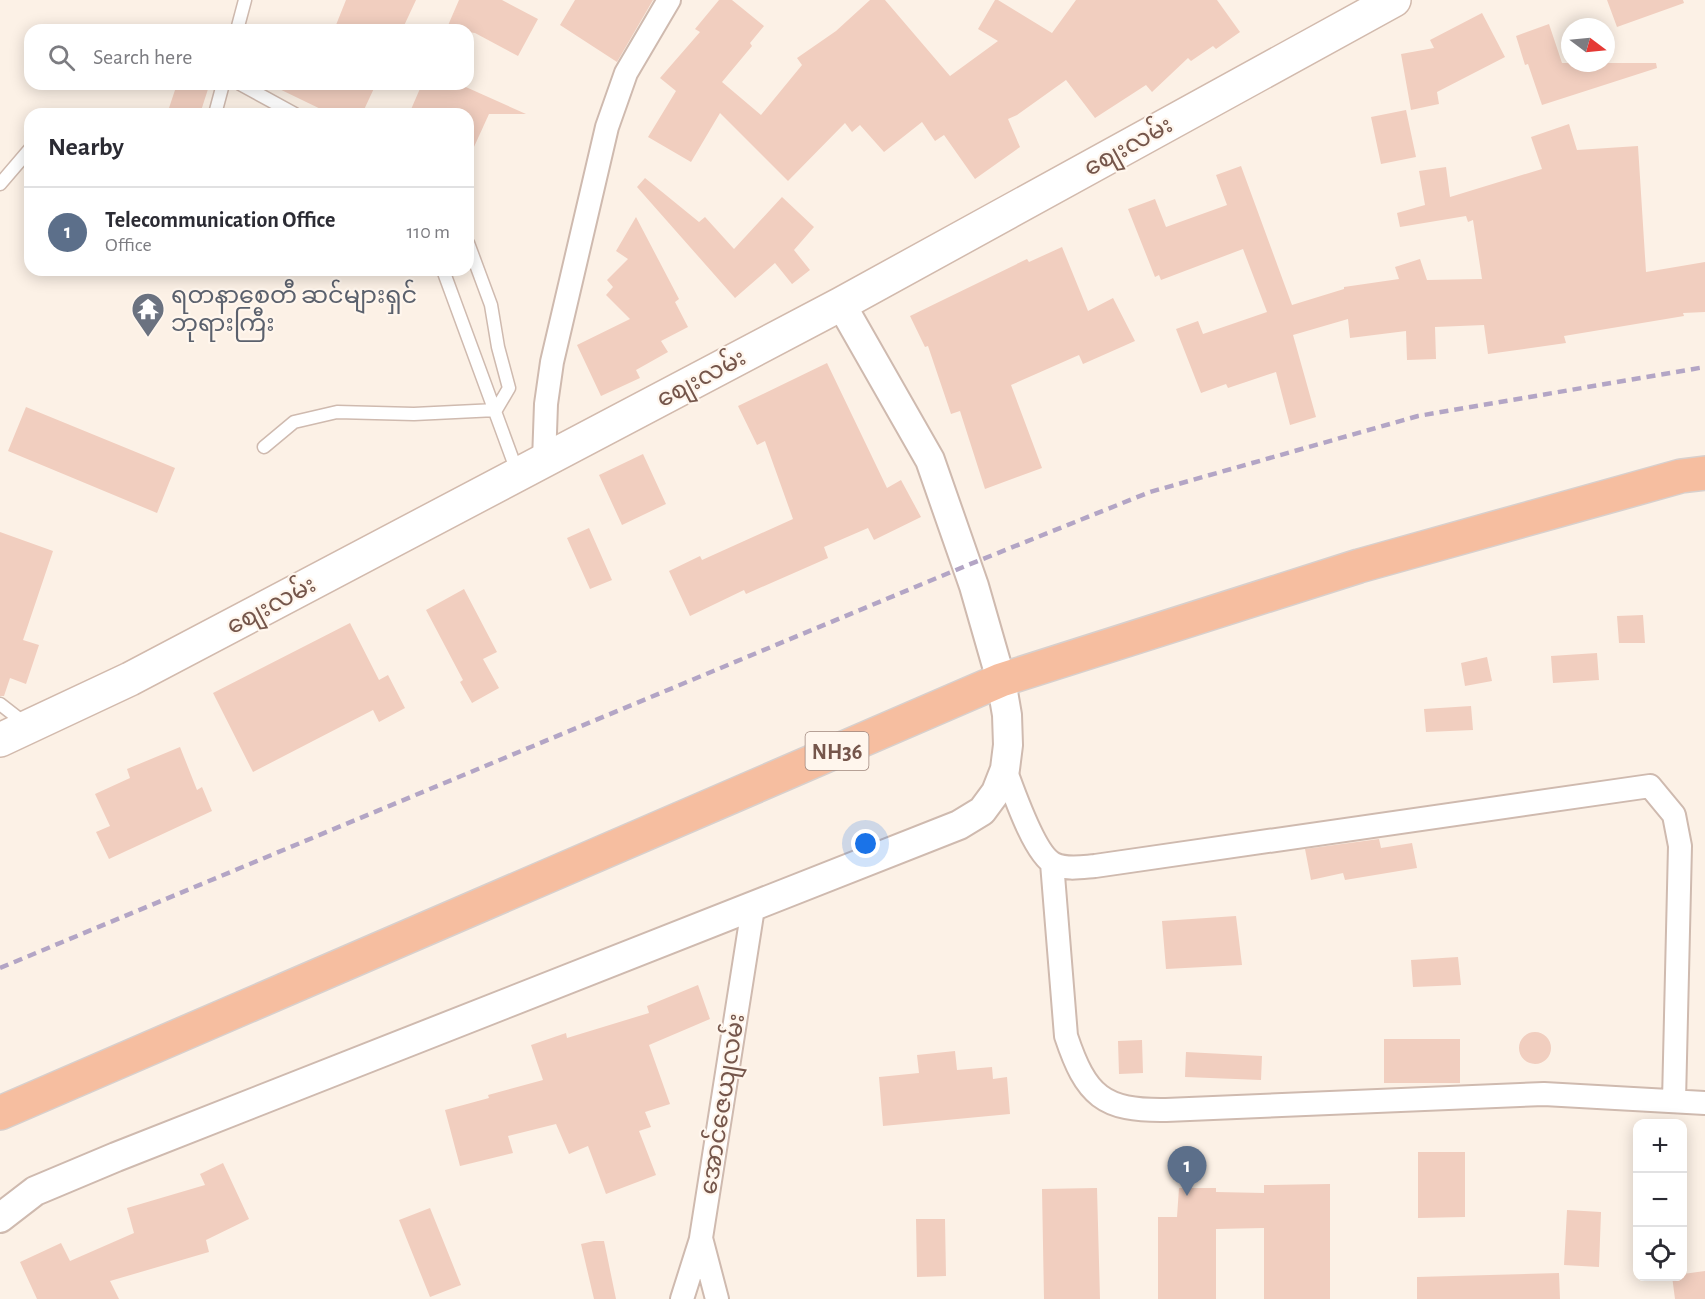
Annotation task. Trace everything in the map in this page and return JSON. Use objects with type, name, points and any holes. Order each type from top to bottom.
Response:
[{"type":"highway","name":"NH36","points":[[0,1113],[1001,680],[1359,566],[1681,477],[1705,473]]},
{"type":"main road","name":"စျေးလမ်း","points":[[0,740],[130,679],[841,304],[1394,0]]},
{"type":"street","points":[[531,468],[546,404],[552,362],[607,127],[626,73],[669,0]]},
{"type":"street","points":[[0,1218],[35,1191],[116,1157],[753,908],[959,825],[982,811],[996,792],[1005,769],[1008,745],[1007,715],[1001,680],[974,586],[930,460],[841,304]]},
{"type":"street","points":[[1005,769],[1029,830],[1052,863],[1066,1036],[1074,1062],[1090,1088],[1109,1102],[1136,1110],[1544,1094],[1705,1102]]},
{"type":"street","points":[[1052,863],[1069,868],[1095,866],[1650,786],[1674,815],[1680,846],[1674,1101]]},
{"type":"street","name":"အောင်ဇေယျလမ်း","points":[[717,1299],[701,1238],[753,908]]},
{"type":"street","points":[[682,1299],[701,1238]]},
{"type":"lane","points":[[239,24],[245,0]]},
{"type":"lane","points":[[217,108],[221,90]]},
{"type":"lane","points":[[251,90],[285,108]]},
{"type":"lane","points":[[0,184],[24,157]]},
{"type":"lane","points":[[474,259],[491,305],[498,347],[509,388],[496,410]]},
{"type":"lane","points":[[445,276],[496,410],[531,468]]},
{"type":"lane","points":[[264,447],[294,422],[337,412],[414,414],[496,410]]},
{"type":"lane","points":[[0,704],[29,726]]},
{"type":"building","points":[[346,0],[416,0],[405,24],[336,24]]},
{"type":"building","points":[[459,0],[502,0],[538,19],[518,56],[474,33],[474,24],[449,24]]},
{"type":"building","points":[[575,0],[653,0],[617,62],[560,25]]},
{"type":"building","points":[[719,0],[732,0],[764,26],[750,43],[752,46],[722,82],[761,115],[802,65],[797,58],[836,31],[870,0],[885,0],[950,76],[998,41],[978,29],[995,0],[1052,33],[1076,0],[1217,0],[1240,32],[1216,49],[1213,46],[1191,61],[1188,58],[1152,92],[1146,85],[1095,118],[1066,80],[1008,119],[1020,147],[975,179],[944,135],[935,141],[922,122],[884,152],[860,125],[852,132],[845,123],[788,181],[720,113],[691,162],[648,137],[676,91],[660,78],[700,32],[695,29]]},
{"type":"building","points":[[1607,0],[1683,0],[1684,3],[1617,27]]},
{"type":"building","points":[[1482,13],[1505,57],[1437,92],[1439,104],[1411,110],[1401,54],[1434,48],[1430,40]]},
{"type":"building","points":[[1549,24],[1561,60],[1561,72],[1615,72],[1615,63],[1656,63],[1657,68],[1542,105],[1528,64],[1525,65],[1516,36]]},
{"type":"building","points":[[175,90],[208,90],[202,108],[169,108]]},
{"type":"building","points":[[281,90],[373,90],[365,108],[319,108]]},
{"type":"building","points":[[419,90],[472,90],[526,114],[489,114],[474,147],[474,108],[412,108]]},
{"type":"building","points":[[1406,110],[1416,157],[1381,164],[1371,117]]},
{"type":"building","points":[[1569,124],[1577,150],[1638,146],[1646,272],[1705,262],[1705,312],[1683,313],[1684,316],[1564,336],[1566,343],[1488,354],[1484,325],[1435,327],[1436,359],[1407,360],[1406,331],[1350,338],[1348,319],[1293,335],[1316,417],[1290,425],[1276,372],[1228,388],[1226,384],[1201,393],[1176,329],[1198,321],[1203,334],[1267,312],[1243,249],[1161,280],[1159,275],[1155,277],[1128,209],[1155,199],[1166,227],[1227,205],[1216,175],[1241,166],[1292,305],[1344,289],[1344,287],[1399,279],[1395,267],[1420,259],[1427,280],[1482,279],[1473,220],[1468,222],[1466,216],[1400,227],[1397,213],[1425,205],[1419,171],[1446,167],[1450,197],[1542,169],[1531,137]]},
{"type":"building","points":[[645,178],[699,222],[705,217],[734,249],[782,197],[814,227],[794,250],[810,270],[792,284],[775,263],[735,298],[637,187]]},
{"type":"building","points":[[636,217],[679,299],[675,302],[688,327],[661,341],[668,352],[636,370],[640,378],[601,396],[577,345],[630,319],[606,295],[613,287],[607,280],[628,259],[616,251]]},
{"type":"building","points":[[1062,247],[1088,311],[1113,298],[1135,341],[1083,364],[1079,355],[1011,385],[1042,468],[985,489],[960,411],[951,414],[928,346],[925,347],[910,316],[1027,259],[1029,262]]},
{"type":"building","points":[[827,363],[887,488],[901,480],[921,517],[874,540],[868,528],[824,547],[828,558],[746,594],[744,590],[690,616],[669,571],[700,556],[702,560],[793,519],[765,441],[757,445],[738,406]]},
{"type":"building","points":[[26,407],[175,468],[157,513],[8,451]]},
{"type":"building","points":[[643,454],[666,504],[622,525],[599,475]]},
{"type":"building","points":[[589,528],[612,580],[590,589],[567,538]]},
{"type":"building","points":[[0,532],[53,551],[23,640],[39,645],[26,684],[10,678],[4,696],[0,696]]},
{"type":"building","points":[[464,589],[497,652],[483,659],[499,688],[472,703],[460,682],[463,680],[426,610]]},
{"type":"building","points":[[1643,615],[1645,643],[1619,643],[1617,616]]},
{"type":"building","points":[[350,623],[379,680],[388,675],[405,708],[379,722],[373,710],[253,772],[213,693]]},
{"type":"building","points":[[1597,653],[1599,680],[1553,683],[1551,656]]},
{"type":"building","points":[[1487,657],[1492,681],[1465,686],[1461,663]]},
{"type":"building","points":[[1471,706],[1473,730],[1426,732],[1424,709]]},
{"type":"building","points":[[180,747],[197,790],[202,787],[212,811],[109,859],[96,832],[110,826],[95,794],[130,778],[127,769]]},
{"type":"building","points":[[1379,839],[1381,848],[1412,843],[1417,868],[1345,880],[1343,873],[1311,880],[1305,849]]},
{"type":"building","points":[[1236,916],[1242,965],[1166,969],[1162,921]]},
{"type":"building","points":[[1458,957],[1461,985],[1413,987],[1411,960]]},
{"type":"building","points":[[698,985],[710,1019],[649,1045],[670,1104],[645,1112],[651,1127],[639,1131],[656,1175],[606,1194],[588,1146],[569,1154],[556,1124],[508,1136],[513,1153],[460,1166],[445,1110],[543,1080],[531,1045],[566,1033],[567,1038],[649,1013],[647,1006]]},
{"type":"building","points":[[1535,1032],[1546,1037],[1551,1048],[1546,1059],[1535,1064],[1524,1059],[1519,1048],[1524,1037]]},
{"type":"building","points":[[1384,1039],[1460,1039],[1460,1083],[1384,1083]]},
{"type":"building","points":[[1142,1040],[1143,1073],[1119,1074],[1118,1041]]},
{"type":"building","points":[[955,1051],[957,1070],[992,1067],[993,1079],[1007,1077],[1010,1114],[883,1126],[879,1077],[919,1073],[917,1055]]},
{"type":"building","points":[[1186,1052],[1262,1056],[1261,1080],[1185,1077]]},
{"type":"building","points":[[1418,1152],[1465,1152],[1465,1217],[1418,1218]]},
{"type":"building","points":[[223,1163],[249,1219],[206,1240],[209,1252],[110,1281],[119,1299],[37,1299],[20,1262],[61,1243],[70,1261],[134,1233],[127,1208],[205,1185],[200,1174]]},
{"type":"building","points":[[1330,1184],[1330,1299],[1264,1299],[1264,1228],[1216,1229],[1216,1299],[1158,1299],[1158,1217],[1177,1217],[1179,1188],[1216,1188],[1216,1192],[1264,1193],[1264,1185]]},
{"type":"building","points":[[1097,1188],[1100,1299],[1044,1299],[1042,1189]]},
{"type":"building","points":[[430,1208],[461,1285],[430,1297],[399,1220]]},
{"type":"building","points":[[1567,1210],[1601,1212],[1599,1267],[1564,1265]]},
{"type":"building","points":[[916,1219],[945,1219],[946,1276],[917,1277]]},
{"type":"building","points":[[604,1241],[616,1299],[594,1299],[581,1244]]},
{"type":"building","points":[[1705,1271],[1705,1299],[1675,1299],[1673,1281],[1687,1281],[1687,1273]]},
{"type":"building","points":[[1559,1273],[1560,1299],[1417,1299],[1417,1277]]},
{"type":"railway","points":[[0,968],[968,565],[1150,492],[1418,416],[1705,367]]},
{"type":"place","name":"ရတနာစေတီ ဆင်များရှင် ဘုရားကြီး","points":[[148,338]]},
{"type":"place","name":"Telecommunication Office","points":[[1187,1196]]}]
